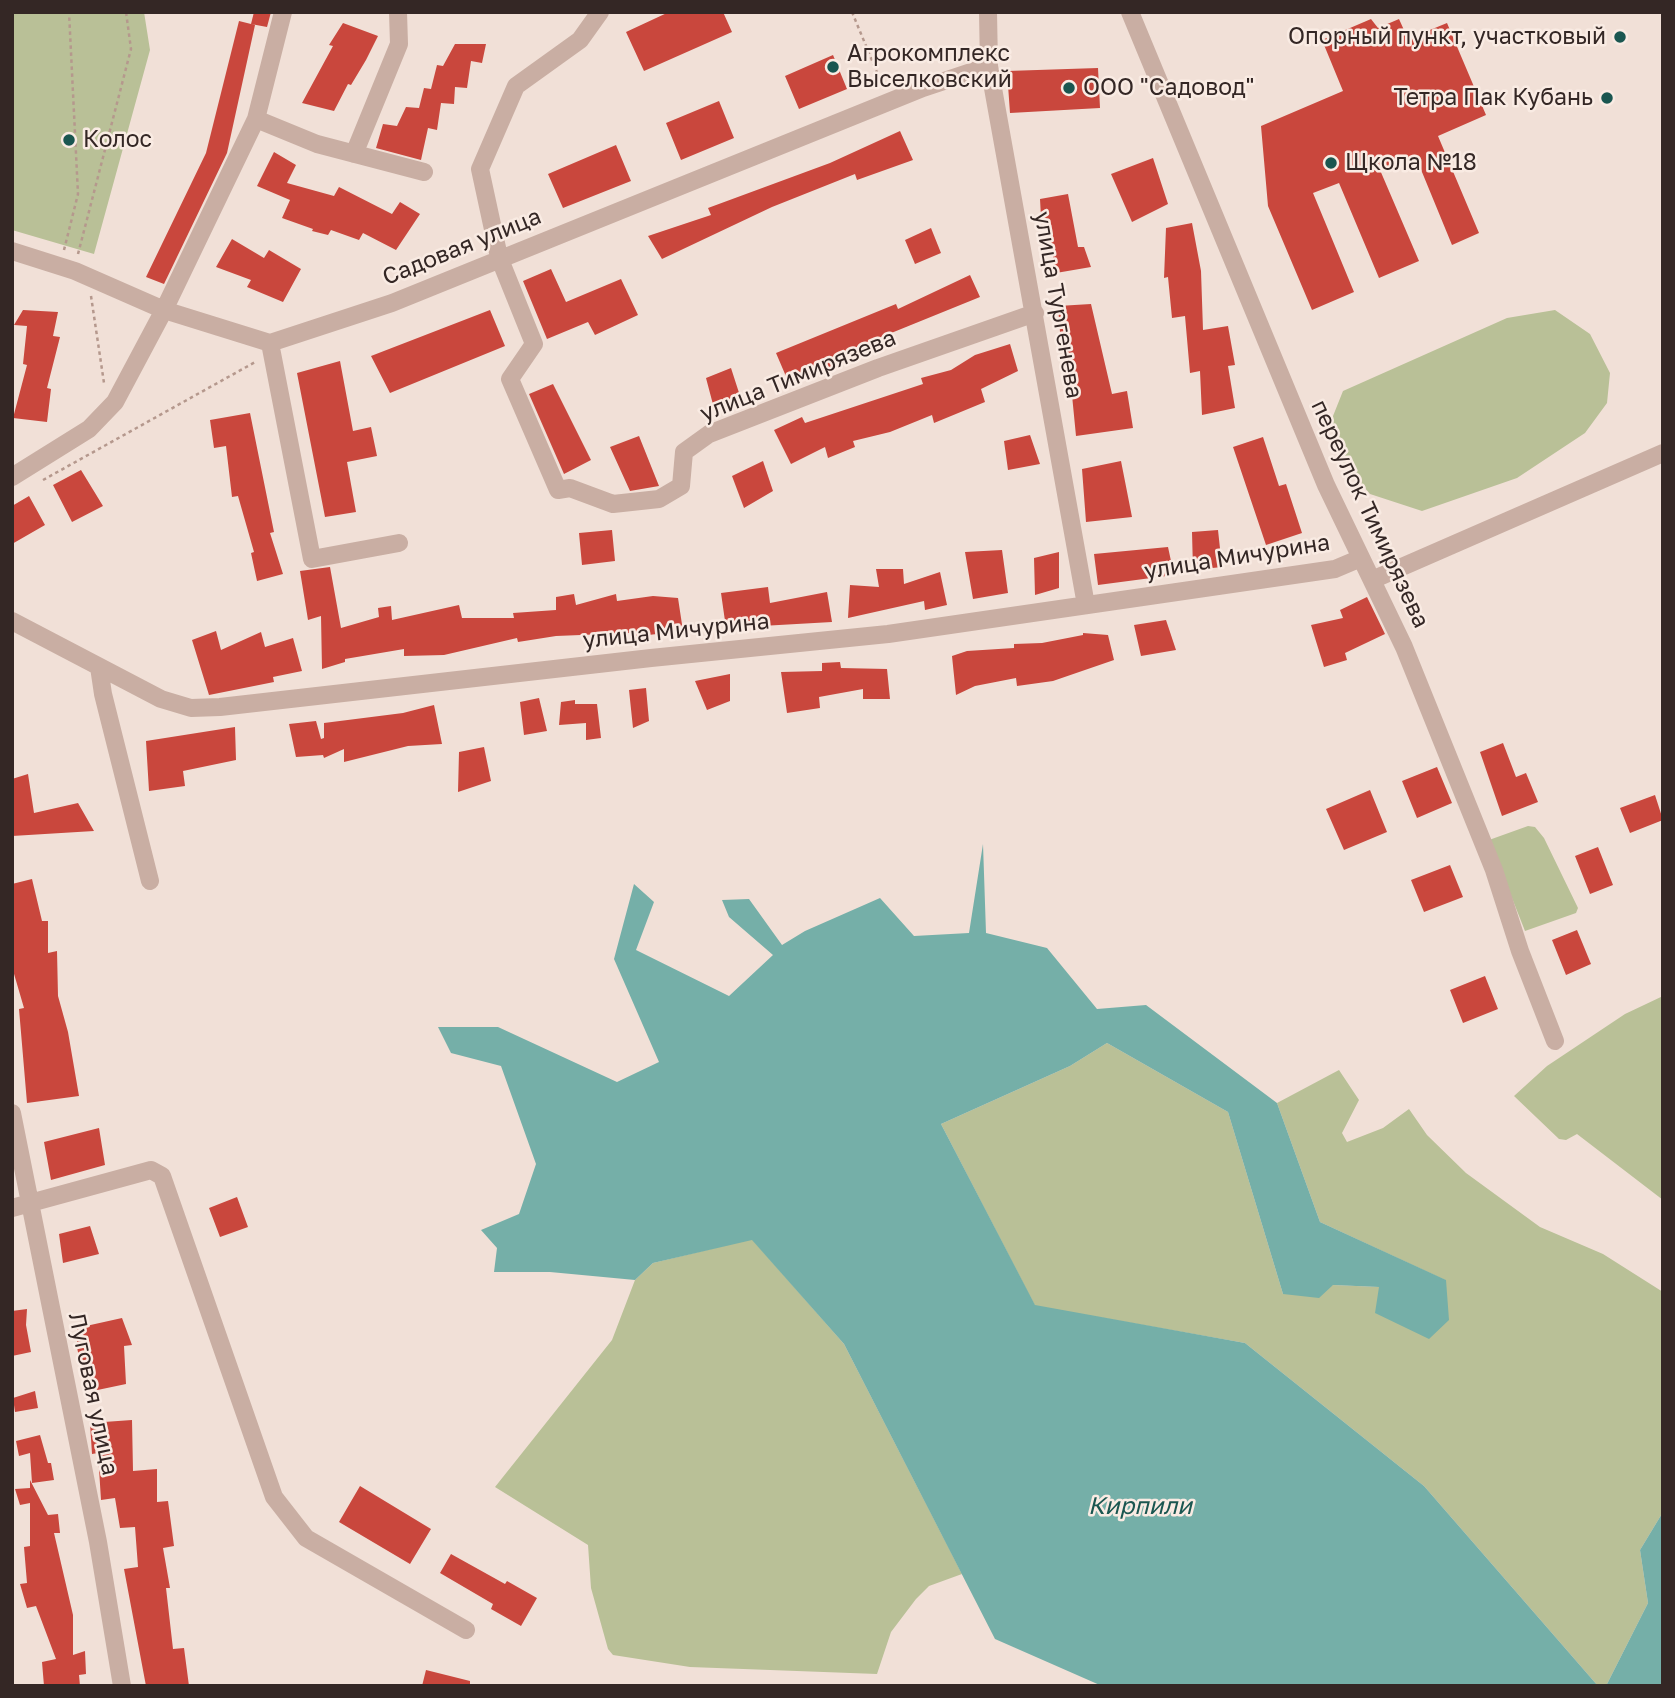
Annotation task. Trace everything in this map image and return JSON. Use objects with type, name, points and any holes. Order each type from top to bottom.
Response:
[{"type":"street","points":[[12,477],[89,429],[115,402],[164,310],[256,120],[283,12]]},
{"type":"street","points":[[354,154],[399,44],[398,12]]},
{"type":"street","points":[[499,257],[480,169],[516,86],[580,40],[600,12]]},
{"type":"street","name":"улица Тургенева","points":[[988,12],[989,66],[1086,605]]},
{"type":"street","name":"переулок Тимирязева","points":[[1130,12],[1326,485],[1404,647],[1479,831],[1555,1041]]},
{"type":"street","name":"Садовая улица","points":[[270,343],[391,303],[499,257],[890,102],[989,66]]},
{"type":"street","points":[[256,120],[317,144],[424,172]]},
{"type":"street","points":[[12,251],[92,279],[164,310],[270,343],[312,559],[399,543]]},
{"type":"street","name":"улица Тимирязева","points":[[499,257],[534,344],[510,379],[558,490],[570,488],[613,504],[659,499],[681,486],[684,452],[709,434],[878,368],[1035,313]]},
{"type":"street","points":[[1372,580],[1663,453]]},
{"type":"street","name":"улица Мичурина","points":[[12,621],[161,699],[191,708],[220,707],[888,634],[1335,569],[1361,558]]},
{"type":"street","points":[[99,667],[103,694],[150,881]]},
{"type":"street","name":"Луговая улица","points":[[12,1114],[20,1206],[98,1542],[122,1686]]},
{"type":"street","points":[[20,1206],[151,1170],[162,1176],[274,1497],[306,1538],[466,1630]]},
{"type":"path","points":[[69,12],[78,194],[64,250],[88,257]]},
{"type":"path","points":[[78,254],[131,48],[126,12]]},
{"type":"path","points":[[852,12],[890,102]]},
{"type":"path","points":[[92,279],[90,291],[105,386]]},
{"type":"path","points":[[83,457],[89,429]]},
{"type":"green space","name":"Колос","points":[[12,12],[144,12],[150,50],[94,254],[12,230]]},
{"type":"green space","points":[[1555,310],[1590,334],[1610,373],[1607,403],[1585,433],[1517,478],[1422,511],[1370,494],[1342,461],[1331,421],[1343,391],[1507,318]]},
{"type":"green space","points":[[1528,826],[1535,827],[1544,838],[1578,908],[1576,913],[1525,931],[1489,840]]},
{"type":"green space","points":[[1663,996],[1663,1200],[1577,1134],[1566,1140],[1559,1139],[1514,1096],[1547,1066],[1625,1014]]},
{"type":"green space","points":[[1107,1043],[1228,1112],[1283,1294],[1333,1285],[1379,1287],[1445,1280],[1320,1222],[1277,1103],[1339,1070],[1359,1100],[1342,1133],[1347,1142],[1383,1128],[1409,1109],[1427,1135],[1466,1173],[1540,1227],[1603,1254],[1663,1292],[1663,1512],[1640,1550],[1648,1603],[1606,1686],[1598,1686],[1424,1486],[1245,1343],[1035,1306],[941,1124],[1070,1066]]},
{"type":"green space","points":[[752,1239],[844,1344],[962,1574],[929,1586],[916,1599],[891,1632],[877,1674],[690,1667],[613,1655],[608,1649],[591,1588],[588,1545],[495,1487],[612,1340],[635,1280],[653,1263]]},
{"type":"water","name":"Кирпили","points":[[983,844],[986,933],[1047,948],[1097,1009],[1146,1005],[1277,1103],[1320,1222],[1446,1280],[1449,1320],[1429,1339],[1375,1313],[1379,1287],[1333,1285],[1319,1298],[1283,1294],[1228,1112],[1107,1043],[1070,1066],[941,1124],[1035,1305],[1245,1343],[1424,1486],[1598,1686],[1102,1686],[995,1639],[844,1344],[752,1240],[653,1263],[635,1280],[550,1272],[494,1272],[497,1248],[481,1230],[519,1214],[536,1164],[501,1066],[451,1053],[438,1027],[498,1027],[617,1082],[659,1062],[614,959],[634,884],[654,902],[636,950],[729,996],[773,955],[729,917],[722,900],[749,899],[782,945],[805,931],[880,898],[914,936],[969,933]]},
{"type":"water","points":[[1663,1512],[1663,1686],[1606,1686],[1648,1603],[1640,1550]]},
{"type":"building","points":[[254,12],[271,12],[267,27],[251,24]]},
{"type":"building","points":[[669,12],[723,12],[732,32],[644,71],[626,32]]},
{"type":"building","name":"Щкола №18","points":[[1371,19],[1378,28],[1399,19],[1408,39],[1447,23],[1486,115],[1438,136],[1479,233],[1452,245],[1415,155],[1380,170],[1419,261],[1379,278],[1339,183],[1313,193],[1354,292],[1312,310],[1268,206],[1261,126],[1343,91],[1322,40]]},
{"type":"building","points":[[239,21],[255,25],[227,153],[164,284],[146,277],[206,153]]},
{"type":"building","points":[[343,23],[378,36],[366,60],[351,85],[348,84],[334,111],[302,103],[333,46],[329,45]]},
{"type":"building","points":[[455,44],[486,44],[482,63],[471,61],[467,88],[455,87],[454,104],[441,103],[437,130],[428,128],[421,160],[376,148],[383,124],[397,126],[406,107],[419,108],[424,88],[431,89],[437,65],[443,66]]},
{"type":"building","points":[[833,55],[847,89],[799,109],[785,76]]},
{"type":"building","points":[[1098,68],[1100,108],[1010,113],[1007,71]]},
{"type":"building","points":[[719,101],[734,138],[681,160],[666,123]]},
{"type":"building","points":[[900,131],[913,160],[857,180],[855,174],[772,207],[662,259],[648,236],[711,215],[708,208],[830,163]]},
{"type":"building","points":[[616,145],[631,181],[563,208],[548,174]]},
{"type":"building","points":[[274,152],[296,165],[287,183],[334,196],[339,187],[392,214],[400,202],[420,214],[396,250],[363,233],[359,240],[331,230],[328,235],[312,231],[313,229],[282,218],[290,200],[257,186]]},
{"type":"building","points":[[1153,158],[1168,204],[1132,222],[1111,174]]},
{"type":"building","points":[[1068,194],[1078,247],[1084,247],[1091,267],[1056,273],[1049,234],[1042,235],[1040,199]]},
{"type":"building","points":[[1192,223],[1201,271],[1203,330],[1228,326],[1235,365],[1228,366],[1235,408],[1202,415],[1200,371],[1190,373],[1185,316],[1172,318],[1168,277],[1164,278],[1166,228]]},
{"type":"building","points":[[931,228],[941,253],[915,264],[905,240]]},
{"type":"building","points":[[232,239],[264,258],[269,250],[301,269],[283,302],[247,287],[251,280],[216,267]]},
{"type":"building","points":[[551,269],[566,302],[621,279],[638,315],[595,335],[588,322],[547,339],[523,281]]},
{"type":"building","points":[[970,275],[980,297],[837,355],[841,364],[788,381],[776,353],[896,304],[898,309]]},
{"type":"building","points":[[1091,304],[1112,394],[1127,391],[1133,428],[1076,436],[1067,344],[1061,345],[1058,306]]},
{"type":"building","points":[[23,310],[58,312],[53,336],[60,337],[47,388],[51,389],[47,422],[13,418],[27,365],[23,364],[27,326],[14,325]]},
{"type":"building","points":[[490,310],[505,346],[390,393],[371,356]]},
{"type":"building","points":[[1010,344],[1018,371],[981,389],[985,402],[934,423],[932,415],[890,432],[853,441],[855,447],[828,458],[825,447],[791,464],[774,430],[802,417],[805,423],[923,384],[921,378],[951,370],[975,355]]},
{"type":"building","points":[[340,361],[353,431],[371,427],[377,456],[347,462],[356,512],[325,517],[297,373]]},
{"type":"building","points":[[731,368],[741,399],[715,412],[706,378]]},
{"type":"building","points":[[553,384],[591,460],[564,474],[529,394]]},
{"type":"building","points":[[250,413],[274,532],[270,533],[283,574],[257,581],[251,553],[254,552],[238,496],[232,497],[226,446],[214,448],[210,420]]},
{"type":"building","points":[[1030,435],[1040,464],[1008,470],[1004,441]]},
{"type":"building","points":[[639,436],[659,486],[630,491],[610,447]]},
{"type":"building","points":[[1263,437],[1279,486],[1286,484],[1302,533],[1266,545],[1233,447]]},
{"type":"building","points":[[763,461],[773,491],[744,508],[732,476]]},
{"type":"building","points":[[1121,461],[1132,517],[1086,522],[1082,469]]},
{"type":"building","points":[[81,470],[103,506],[72,522],[53,485]]},
{"type":"building","points":[[29,496],[45,525],[12,544],[12,506]]},
{"type":"building","points":[[612,530],[615,561],[582,565],[579,533]]},
{"type":"building","points":[[1218,530],[1222,567],[1193,570],[1192,532]]},
{"type":"building","points":[[1168,547],[1174,575],[1098,585],[1094,554]]},
{"type":"building","points":[[1002,550],[1008,593],[973,599],[965,552]]},
{"type":"building","points":[[1059,552],[1059,588],[1035,595],[1034,558]]},
{"type":"building","points":[[330,567],[341,628],[379,617],[378,608],[391,606],[392,620],[459,605],[462,618],[514,618],[513,613],[556,610],[556,597],[574,594],[576,605],[616,594],[617,601],[653,596],[678,598],[683,631],[631,637],[630,633],[556,636],[518,642],[517,638],[444,655],[404,656],[404,649],[345,659],[345,662],[322,669],[321,616],[308,620],[300,571]]},
{"type":"building","points":[[876,569],[903,569],[904,584],[940,572],[947,605],[925,610],[924,601],[848,618],[850,585],[879,587]]},
{"type":"building","points":[[768,587],[770,603],[827,592],[832,622],[726,628],[721,593]]},
{"type":"building","points":[[1367,597],[1385,634],[1345,653],[1347,660],[1324,667],[1311,625],[1343,618],[1340,610]]},
{"type":"building","points":[[1166,620],[1176,650],[1141,656],[1134,625]]},
{"type":"building","points":[[216,631],[221,650],[261,632],[265,647],[293,638],[302,671],[273,677],[274,682],[209,695],[192,640]]},
{"type":"building","points":[[1083,633],[1108,635],[1114,660],[1053,681],[1017,686],[1016,678],[975,686],[956,695],[952,656],[967,651],[1014,648],[1014,644],[1042,643]]},
{"type":"building","points":[[840,662],[841,668],[887,669],[890,699],[863,699],[863,689],[819,697],[820,708],[787,713],[781,672],[822,671],[822,663]]},
{"type":"building","points":[[730,674],[730,701],[707,710],[695,681]]},
{"type":"building","points":[[646,688],[649,721],[633,728],[629,690]]},
{"type":"building","points":[[539,698],[547,731],[524,735],[520,702]]},
{"type":"building","points":[[575,700],[575,704],[597,704],[601,738],[586,740],[586,723],[559,725],[561,702]]},
{"type":"building","points":[[434,705],[442,744],[408,746],[344,762],[344,749],[324,758],[323,755],[296,757],[289,724],[316,721],[321,739],[324,738],[324,723],[403,713]]},
{"type":"building","points":[[235,727],[236,760],[183,771],[185,786],[149,791],[146,741]]},
{"type":"building","points":[[1503,743],[1516,777],[1526,773],[1538,802],[1502,816],[1480,752]]},
{"type":"building","points":[[484,747],[491,781],[458,792],[459,752]]},
{"type":"building","points":[[1437,767],[1452,803],[1417,818],[1402,781]]},
{"type":"building","points":[[28,774],[34,813],[78,803],[94,831],[12,836],[12,779]]},
{"type":"building","points":[[1370,790],[1387,832],[1344,850],[1326,809]]},
{"type":"building","points":[[1655,795],[1663,820],[1630,833],[1620,808]]},
{"type":"building","points":[[1598,847],[1613,885],[1590,894],[1575,856]]},
{"type":"building","points":[[1450,865],[1463,897],[1424,912],[1411,880]]},
{"type":"building","points":[[32,879],[42,921],[48,921],[48,953],[57,951],[58,996],[68,1032],[79,1096],[27,1103],[19,1009],[24,1008],[12,967],[12,884]]},
{"type":"building","points":[[1577,930],[1591,964],[1566,975],[1552,940]]},
{"type":"building","points":[[1485,976],[1498,1009],[1463,1023],[1450,990]]},
{"type":"building","points":[[99,1128],[105,1165],[51,1180],[44,1142]]},
{"type":"building","points":[[237,1197],[248,1227],[220,1237],[209,1208]]},
{"type":"building","points":[[90,1226],[99,1254],[63,1263],[59,1234]]},
{"type":"building","points":[[27,1309],[26,1325],[31,1352],[12,1356],[12,1311]]},
{"type":"building","points":[[122,1318],[132,1345],[124,1346],[126,1384],[88,1392],[77,1348],[77,1328]]},
{"type":"building","points":[[35,1391],[38,1408],[15,1412],[13,1398]]},
{"type":"building","points":[[132,1420],[133,1471],[157,1469],[157,1502],[168,1501],[174,1546],[163,1548],[170,1588],[166,1588],[173,1649],[184,1648],[189,1686],[146,1686],[124,1569],[138,1567],[135,1527],[120,1528],[115,1498],[101,1500],[98,1453],[92,1454],[90,1423]]},
{"type":"building","points":[[40,1435],[48,1463],[51,1463],[54,1480],[32,1483],[30,1453],[19,1456],[16,1441]]},
{"type":"building","points":[[30,1480],[48,1515],[58,1514],[60,1533],[54,1533],[73,1615],[73,1655],[85,1651],[86,1674],[79,1675],[80,1686],[44,1686],[42,1662],[56,1659],[36,1606],[27,1608],[20,1584],[27,1583],[24,1547],[30,1546],[30,1503],[20,1505],[15,1489],[30,1488]]},
{"type":"building","points":[[360,1486],[431,1529],[410,1564],[339,1522]]},
{"type":"building","points":[[451,1554],[505,1584],[507,1581],[537,1598],[521,1626],[491,1609],[493,1604],[440,1573]]},
{"type":"building","points":[[426,1670],[470,1681],[470,1686],[422,1686]]},
{"type":"place","name":"Опорный пункт, участковый","points":[[1620,37]]},
{"type":"place","name":"Агрокомплекс Выселковский","points":[[833,67]]},
{"type":"place","name":"ООО \"Садовод\"","points":[[1069,88]]},
{"type":"place","name":"Тетра Пак Кубань","points":[[1607,98]]},
{"type":"place","name":"Колос","points":[[69,140]]},
{"type":"place","name":"Щкола №18","points":[[1331,163]]}]
